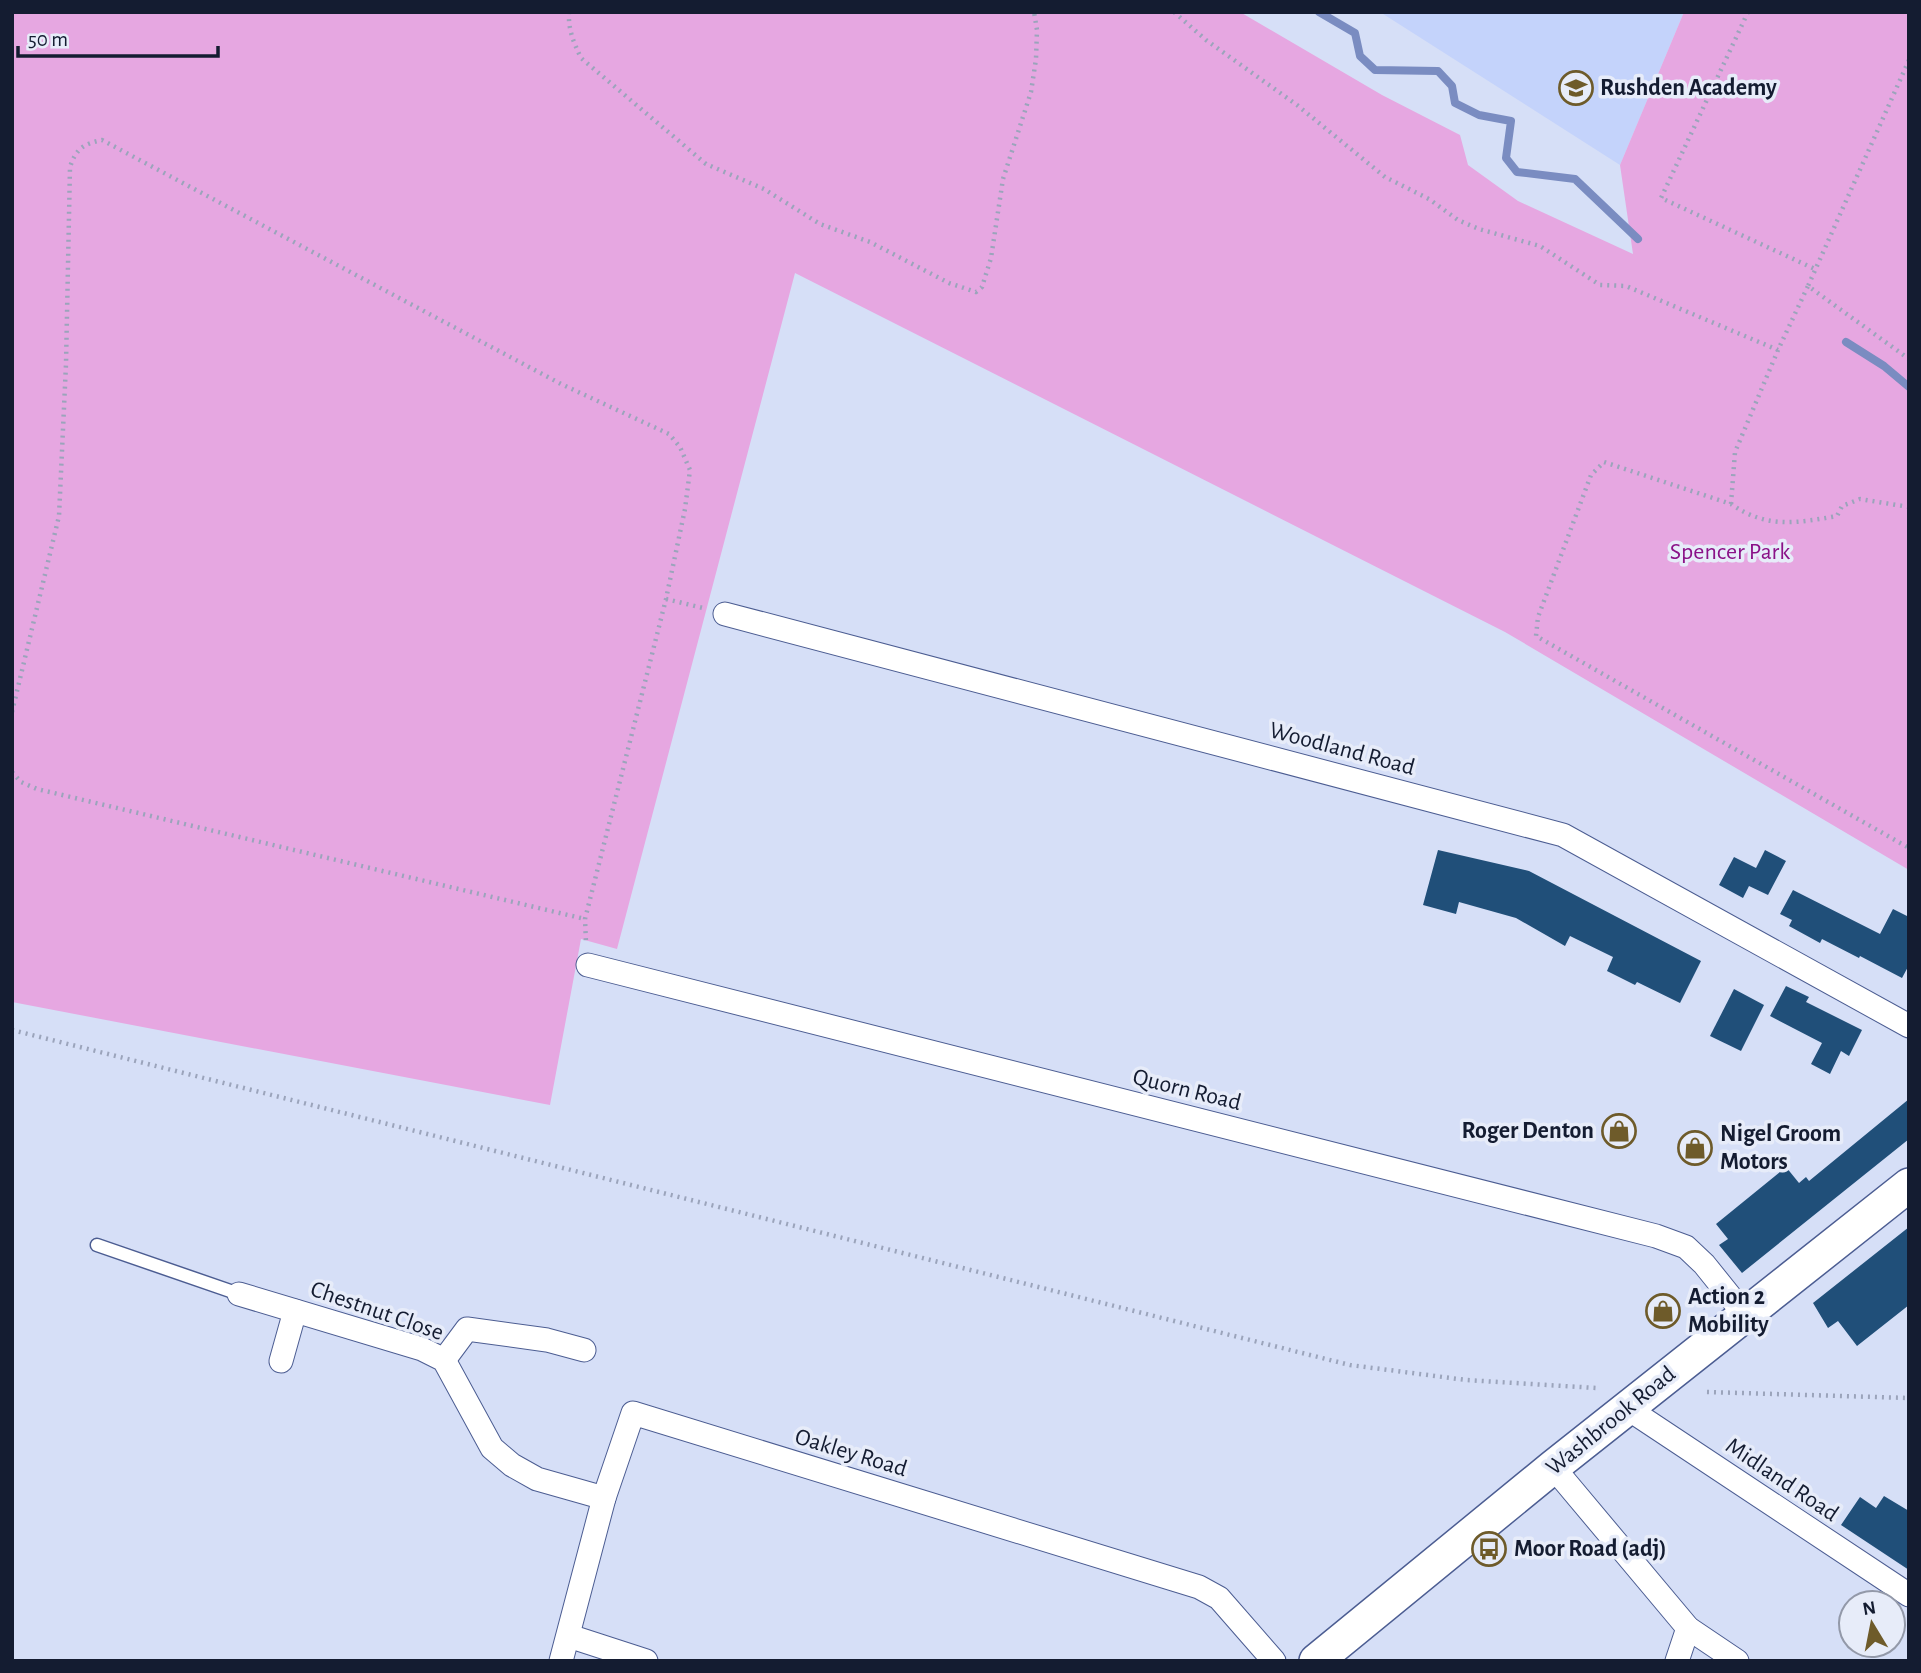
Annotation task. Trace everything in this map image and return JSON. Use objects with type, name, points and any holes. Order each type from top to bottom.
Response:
[{"type":"main road","name":"Washbrook Road","points":[[1316,1661],[1553,1467],[1909,1185]]},
{"type":"street","name":"Woodland Road","points":[[725,614],[1563,835],[1909,1026]]},
{"type":"street","name":"Quorn Road","points":[[588,965],[1656,1236],[1686,1247],[1704,1264],[1745,1315]]},
{"type":"street","name":"Chestnut Close","points":[[239,1294],[422,1349],[444,1360],[492,1448],[512,1465],[537,1479],[604,1498]]},
{"type":"street","points":[[281,1361],[295,1311]]},
{"type":"street","points":[[444,1360],[467,1329],[536,1338],[584,1350]]},
{"type":"street","name":"Midland Road","points":[[1627,1408],[1909,1595]]},
{"type":"street","name":"Oakley Road","points":[[561,1661],[604,1498],[633,1413],[1199,1587],[1219,1598],[1274,1661]]},
{"type":"street","points":[[1553,1467],[1688,1628],[1737,1661]]},
{"type":"street","points":[[1677,1661],[1688,1628]]},
{"type":"street","points":[[569,1636],[646,1661]]},
{"type":"lane","points":[[97,1245],[239,1294]]},
{"type":"path","points":[[569,12],[572,40],[581,58],[706,164],[764,189],[820,224],[870,242],[949,283],[976,292],[982,288],[990,258],[1003,179],[1031,92],[1036,59],[1037,30],[1034,12]]},
{"type":"path","points":[[1174,12],[1206,40],[1297,105],[1385,177],[1429,199],[1458,220],[1479,229],[1540,246],[1600,285],[1626,286],[1777,350]]},
{"type":"path","points":[[1748,12],[1661,198],[1815,270]]},
{"type":"path","points":[[1731,504],[1735,452],[1777,350],[1909,60]]},
{"type":"path","points":[[12,712],[59,516],[66,364],[70,167],[75,151],[88,143],[102,140],[561,384],[669,434],[680,447],[690,470],[685,509],[666,599],[585,919],[37,789],[21,782],[12,772]]},
{"type":"path","points":[[1808,286],[1909,359]]},
{"type":"path","points":[[1909,507],[1860,499],[1842,506],[1837,516],[1791,524],[1747,515],[1731,504],[1604,462],[1591,475],[1538,617],[1536,636],[1909,848]]},
{"type":"path","points":[[666,599],[725,614]]},
{"type":"path","points":[[12,1030],[1350,1365],[1466,1380],[1596,1388]]},
{"type":"path","points":[[1707,1392],[1909,1398]]},
{"type":"shaded area","name":"Rushden Academy","points":[[1380,12],[1684,12],[1620,165]]},
{"type":"green space","name":"Spencer Park","points":[[12,12],[1240,12],[1382,95],[1460,135],[1468,165],[1518,201],[1633,254],[1620,165],[1684,12],[1909,12],[1909,870],[1505,632],[795,273],[617,949],[581,939],[550,1105],[12,1002]]},
{"type":"building","points":[[1438,850],[1529,871],[1701,961],[1680,1003],[1607,971],[1613,957],[1570,936],[1565,946],[1516,918],[1459,902],[1456,914],[1423,905]]},
{"type":"building","points":[[1765,850],[1786,861],[1768,895],[1749,886],[1743,898],[1719,885],[1734,857],[1756,868]]},
{"type":"building","points":[[1793,890],[1880,934],[1893,909],[1909,917],[1909,965],[1902,978],[1822,939],[1820,943],[1789,926],[1792,920],[1780,914]]},
{"type":"building","points":[[1786,986],[1809,997],[1806,1002],[1862,1030],[1849,1056],[1841,1051],[1830,1074],[1811,1064],[1822,1043],[1770,1016]]},
{"type":"building","points":[[1734,989],[1764,1005],[1741,1051],[1710,1036]]},
{"type":"building","points":[[1909,1099],[1909,1139],[1742,1273],[1719,1245],[1728,1239],[1716,1224],[1786,1167],[1799,1183],[1806,1177],[1809,1181]]},
{"type":"building","points":[[1909,1227],[1909,1305],[1857,1346],[1838,1321],[1828,1328],[1813,1303]]},
{"type":"building","points":[[1884,1496],[1909,1511],[1909,1570],[1841,1525],[1860,1497],[1876,1508]]},
{"type":"waterway","points":[[1319,12],[1355,33],[1360,56],[1375,70],[1438,71],[1452,86],[1455,103],[1479,115],[1511,121],[1506,158],[1517,172],[1575,179],[1638,239]]},
{"type":"waterway","points":[[1846,342],[1884,366],[1909,387]]},
{"type":"place","name":"Rushden Academy","points":[[1576,88]]},
{"type":"place","name":"Roger Denton","points":[[1619,1131]]},
{"type":"place","name":"Nigel Groom Motors","points":[[1695,1148]]},
{"type":"place","name":"Action 2 Mobility","points":[[1663,1311]]},
{"type":"place","name":"Moor Road (adj)","points":[[1489,1549]]}]
